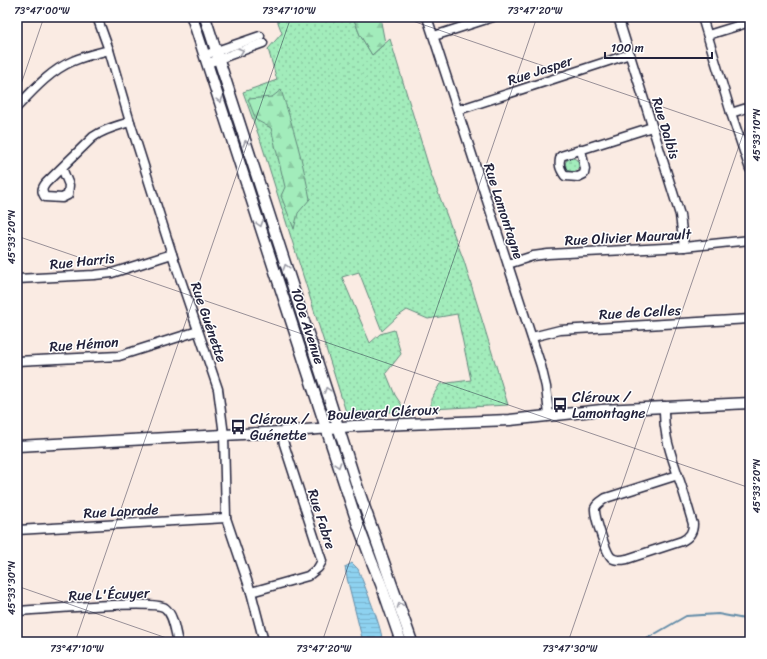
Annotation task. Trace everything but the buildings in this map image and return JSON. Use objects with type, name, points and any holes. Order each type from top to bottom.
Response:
[{"type":"street","name":"Rue Guénette","points":[[97,17],[109,50],[172,254],[218,390],[224,435],[226,518],[251,592],[264,642]]},
{"type":"street","name":"100e Avenue","points":[[192,17],[352,508],[372,562],[382,584],[401,642]]},
{"type":"street","name":"100e Avenue","points":[[205,17],[356,483],[412,642]]},
{"type":"street","name":"Rue Lamontagne","points":[[427,17],[541,366],[546,387],[549,415]]},
{"type":"street","points":[[434,36],[493,17]]},
{"type":"street","name":"Rue Dalbis","points":[[618,17],[680,215],[684,247]]},
{"type":"street","points":[[702,17],[731,113],[750,169]]},
{"type":"street","points":[[708,35],[750,22]]},
{"type":"street","points":[[206,59],[262,39]]},
{"type":"street","points":[[17,107],[44,80],[60,68],[72,61],[109,50]]},
{"type":"street","name":"Rue Jasper","points":[[458,110],[630,54]]},
{"type":"street","points":[[731,113],[750,107]]},
{"type":"street","points":[[62,168],[100,132],[130,122]]},
{"type":"street","points":[[581,149],[652,127]]},
{"type":"street","name":"Rue Olivier Maurault","points":[[508,264],[533,256],[548,254],[684,247],[750,240]]},
{"type":"street","name":"Rue Harris","points":[[17,279],[87,276],[112,273],[172,254]]},
{"type":"street","name":"Rue de Celles","points":[[532,338],[560,330],[750,319]]},
{"type":"street","name":"Rue Hémon","points":[[17,361],[119,356],[198,331]]},
{"type":"street","name":"Boulevard Cléroux","points":[[17,446],[282,432],[326,428],[510,420],[602,410],[750,403]]},
{"type":"street","points":[[664,406],[665,434],[694,524],[693,529],[689,538],[627,559],[619,560],[612,558],[607,552],[596,516],[595,509],[598,502],[606,498],[678,475]]},
{"type":"street","name":"Rue Fabre","points":[[251,592],[308,576],[318,568],[322,562],[284,444],[282,432]]},
{"type":"street","name":"Rue Laprade","points":[[17,530],[226,518]]},
{"type":"street","name":"Rue L'Écuyer","points":[[17,611],[132,604],[159,605],[166,608],[171,616],[178,642]]},
{"type":"green space","points":[[276,17],[353,17],[360,35],[372,55],[390,39],[431,174],[464,261],[508,405],[431,409],[431,399],[440,384],[471,380],[457,314],[428,319],[407,310],[382,331],[359,272],[342,277],[370,343],[380,334],[394,330],[401,354],[386,373],[395,395],[403,407],[398,412],[346,412],[261,142],[243,92],[277,80],[268,49],[282,33]]},
{"type":"green space","points":[[353,17],[380,17],[385,43],[372,55],[360,35]]},
{"type":"green space","points":[[219,70],[315,370],[301,340],[214,71]]},
{"type":"green space","points":[[281,90],[290,117],[310,199],[298,213],[294,229],[281,196],[285,187],[271,128],[256,120],[248,99],[272,97]]},
{"type":"green space","points":[[569,158],[575,158],[579,162],[579,168],[575,172],[569,172],[565,168],[565,162]]},
{"type":"green space","points":[[357,508],[376,549],[409,642],[404,642]]},
{"type":"water","points":[[352,563],[358,569],[377,618],[382,642],[363,642],[345,567]]},
{"type":"waterway","points":[[641,642],[686,616],[718,614],[750,620]]},
{"type":"place","name":"Cléroux / Lamontagne","points":[[560,405]]},
{"type":"place","name":"Cléroux / Guénette","points":[[238,427]]}]
